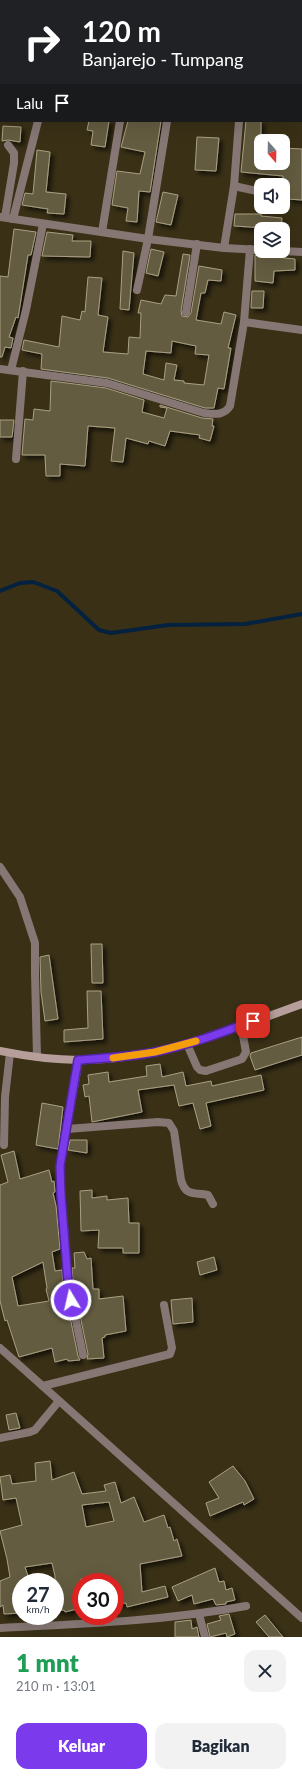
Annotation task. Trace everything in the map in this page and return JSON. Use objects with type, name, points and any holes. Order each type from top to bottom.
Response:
[{"type":"main road","points":[[0,1051],[37,1057],[78,1060],[139,1055],[186,1044],[302,1004]]},
{"type":"street","points":[[6,218],[38,122]]},
{"type":"street","points":[[102,232],[120,122]]},
{"type":"street","points":[[137,290],[148,238],[167,122]]},
{"type":"street","points":[[224,248],[234,186],[239,122]]},
{"type":"street","points":[[6,218],[14,164],[14,154],[8,145]]},
{"type":"street","points":[[234,186],[254,190]]},
{"type":"street","points":[[6,218],[224,248],[254,249]]},
{"type":"street","points":[[11,370],[26,310],[43,224]]},
{"type":"street","points":[[186,312],[197,244]]},
{"type":"street","points":[[0,368],[107,383],[204,413],[221,414],[230,406],[244,322],[250,249]]},
{"type":"street","points":[[290,251],[302,252]]},
{"type":"street","points":[[244,322],[302,330]]},
{"type":"street","points":[[16,460],[23,371]]},
{"type":"street","points":[[0,868],[20,897],[35,943],[34,973],[37,1057]]},
{"type":"street","points":[[186,1044],[197,1067],[200,1070],[206,1071],[242,1059],[246,1052],[241,1026]]},
{"type":"street","points":[[4,1145],[5,1097],[10,1053]]},
{"type":"street","points":[[78,1060],[60,1166],[68,1282],[83,1355]]},
{"type":"street","points":[[67,1130],[158,1122],[169,1123],[174,1130],[181,1180],[184,1188],[190,1193],[208,1195],[213,1204]]},
{"type":"street","points":[[43,1386],[170,1354],[172,1348],[164,1305]]},
{"type":"street","points":[[0,1348],[43,1386],[58,1402],[302,1618]]},
{"type":"street","points":[[0,1438],[35,1430],[58,1402]]},
{"type":"street","points":[[0,1628],[143,1621],[246,1606]]},
{"type":"street","points":[[199,1614],[205,1637]]},
{"type":"building","points":[[89,122],[109,122],[105,147],[91,145],[93,131],[87,130]]},
{"type":"building","points":[[128,122],[161,122],[150,192],[139,191],[137,222],[126,221],[128,208],[112,205],[117,171],[140,174],[145,152],[121,147]]},
{"type":"building","points":[[246,122],[261,122],[261,134],[254,134],[254,170],[290,170],[290,148],[302,149],[302,200],[290,199],[290,178],[283,178],[283,176],[241,172]]},
{"type":"building","points":[[3,126],[21,127],[20,142],[8,140],[2,141]]},
{"type":"building","points":[[197,137],[219,138],[216,171],[195,170]]},
{"type":"building","points":[[37,150],[50,152],[46,192],[66,194],[64,214],[47,213],[48,209],[22,205],[25,193],[33,194]]},
{"type":"building","points":[[163,192],[178,195],[171,225],[156,222]]},
{"type":"building","points":[[235,214],[261,214],[261,216],[282,218],[282,222],[254,222],[254,227],[234,226]]},
{"type":"building","points":[[14,229],[36,232],[31,255],[28,255],[18,318],[16,317],[9,337],[13,338],[11,348],[5,347],[2,357],[0,357],[0,276],[8,277]]},
{"type":"building","points":[[47,232],[73,235],[72,241],[91,241],[90,257],[42,256]]},
{"type":"building","points":[[151,249],[164,252],[158,276],[146,273]]},
{"type":"building","points":[[123,251],[134,253],[129,310],[120,309]]},
{"type":"building","points":[[183,254],[190,255],[181,311],[182,316],[188,317],[191,313],[199,266],[222,270],[221,281],[208,280],[205,293],[201,293],[196,320],[221,324],[224,312],[236,315],[228,348],[231,348],[224,389],[218,388],[214,408],[205,408],[108,378],[41,369],[42,354],[22,350],[24,340],[59,347],[62,316],[80,320],[82,311],[85,312],[88,277],[102,278],[98,315],[108,317],[103,352],[128,354],[129,337],[140,338],[141,313],[138,313],[141,300],[161,304],[165,295],[176,296]],"holes":[[[172,341],[196,346],[195,354],[209,355],[204,385],[184,383],[184,381],[174,380],[177,365],[166,363],[164,380],[143,374],[146,351],[171,353]]]},
{"type":"building","points":[[255,258],[295,259],[295,270],[274,271],[273,283],[255,281]]},
{"type":"building","points":[[252,291],[264,291],[263,308],[251,308]]},
{"type":"building","points":[[51,381],[106,388],[144,400],[142,412],[164,418],[167,408],[160,407],[160,405],[202,418],[213,419],[212,426],[214,426],[210,441],[199,438],[200,435],[170,431],[165,446],[149,441],[148,444],[126,438],[123,462],[111,461],[115,428],[88,426],[85,466],[60,464],[60,476],[46,476],[45,455],[22,455],[25,419],[33,420],[34,409],[50,411]]},
{"type":"building","points":[[0,420],[14,420],[12,437],[0,437]]},
{"type":"building","points":[[91,944],[102,944],[103,983],[92,983]]},
{"type":"building","points":[[49,955],[58,1019],[45,1021],[41,992],[40,957]]},
{"type":"building","points":[[87,991],[101,991],[103,1039],[64,1042],[64,1030],[88,1028]]},
{"type":"building","points":[[302,1037],[302,1055],[255,1070],[250,1056],[251,1053]]},
{"type":"building","points":[[160,1064],[162,1077],[183,1072],[186,1086],[211,1081],[212,1086],[261,1075],[264,1090],[206,1103],[211,1126],[200,1129],[193,1103],[179,1106],[174,1085],[138,1090],[142,1112],[92,1122],[89,1096],[85,1097],[83,1085],[89,1084],[88,1075],[108,1072],[109,1082],[147,1076],[146,1066]]},
{"type":"building","points":[[42,1103],[63,1107],[58,1149],[36,1145]]},
{"type":"building","points":[[70,1140],[87,1140],[87,1153],[68,1150]]},
{"type":"building","points":[[14,1151],[20,1179],[49,1170],[52,1182],[54,1181],[55,1192],[53,1193],[56,1206],[60,1249],[52,1252],[55,1271],[62,1270],[63,1283],[80,1360],[68,1361],[67,1359],[55,1362],[52,1348],[19,1357],[7,1320],[5,1321],[0,1301],[0,1185],[8,1182],[1,1155]],"holes":[[[43,1262],[49,1301],[18,1306],[12,1277]]]},
{"type":"building","points":[[92,1190],[92,1198],[107,1196],[107,1200],[128,1198],[129,1223],[139,1223],[139,1253],[123,1253],[123,1248],[98,1248],[99,1230],[81,1231],[80,1191]]},
{"type":"building","points":[[84,1252],[87,1259],[91,1258],[93,1289],[99,1289],[99,1299],[123,1296],[126,1331],[105,1335],[105,1337],[102,1338],[104,1358],[87,1359],[88,1354],[73,1281],[72,1268],[75,1268],[74,1253]]},
{"type":"building","points":[[214,1257],[217,1270],[200,1275],[197,1262]]},
{"type":"building","points":[[192,1298],[193,1322],[173,1324],[171,1300]]},
{"type":"building","points":[[16,1413],[20,1428],[9,1430],[6,1415]]},
{"type":"building","points":[[50,1461],[52,1480],[74,1472],[82,1494],[106,1491],[104,1485],[115,1482],[121,1503],[134,1497],[144,1522],[164,1515],[168,1528],[170,1527],[174,1541],[177,1539],[182,1556],[140,1564],[142,1592],[165,1586],[168,1597],[127,1607],[126,1603],[124,1603],[124,1573],[72,1573],[72,1610],[65,1612],[64,1573],[54,1573],[52,1563],[25,1567],[27,1573],[12,1573],[12,1614],[4,1614],[3,1605],[0,1607],[0,1581],[10,1577],[0,1531],[22,1525],[16,1498],[3,1500],[0,1477],[10,1475],[12,1484],[36,1481],[35,1463]],"holes":[[[109,1502],[114,1521],[86,1527],[82,1505]]]},
{"type":"building","points":[[233,1466],[245,1481],[254,1499],[244,1505],[243,1502],[210,1516],[206,1503],[219,1498],[209,1482]]},
{"type":"building","points":[[215,1568],[219,1582],[224,1581],[226,1590],[232,1588],[235,1600],[226,1602],[226,1604],[216,1605],[213,1599],[194,1604],[192,1595],[178,1601],[172,1587]]},
{"type":"building","points":[[229,1614],[235,1634],[227,1637],[226,1633],[210,1637],[207,1624],[221,1620],[219,1616]]},
{"type":"building","points":[[265,1615],[283,1637],[269,1637],[256,1622]]},
{"type":"building","points":[[191,1620],[192,1629],[197,1627],[199,1637],[175,1637],[175,1622]]},
{"type":"waterway","points":[[0,591],[20,583],[33,582],[57,591],[99,630],[111,633],[168,625],[245,624],[302,614]]},
{"type":"slow traffic","points":[[113,1058],[155,1052],[196,1041]]},
{"type":"route","points":[[71,1300],[68,1282],[60,1166],[78,1060],[115,1058],[155,1052],[186,1044],[253,1021]]}]
